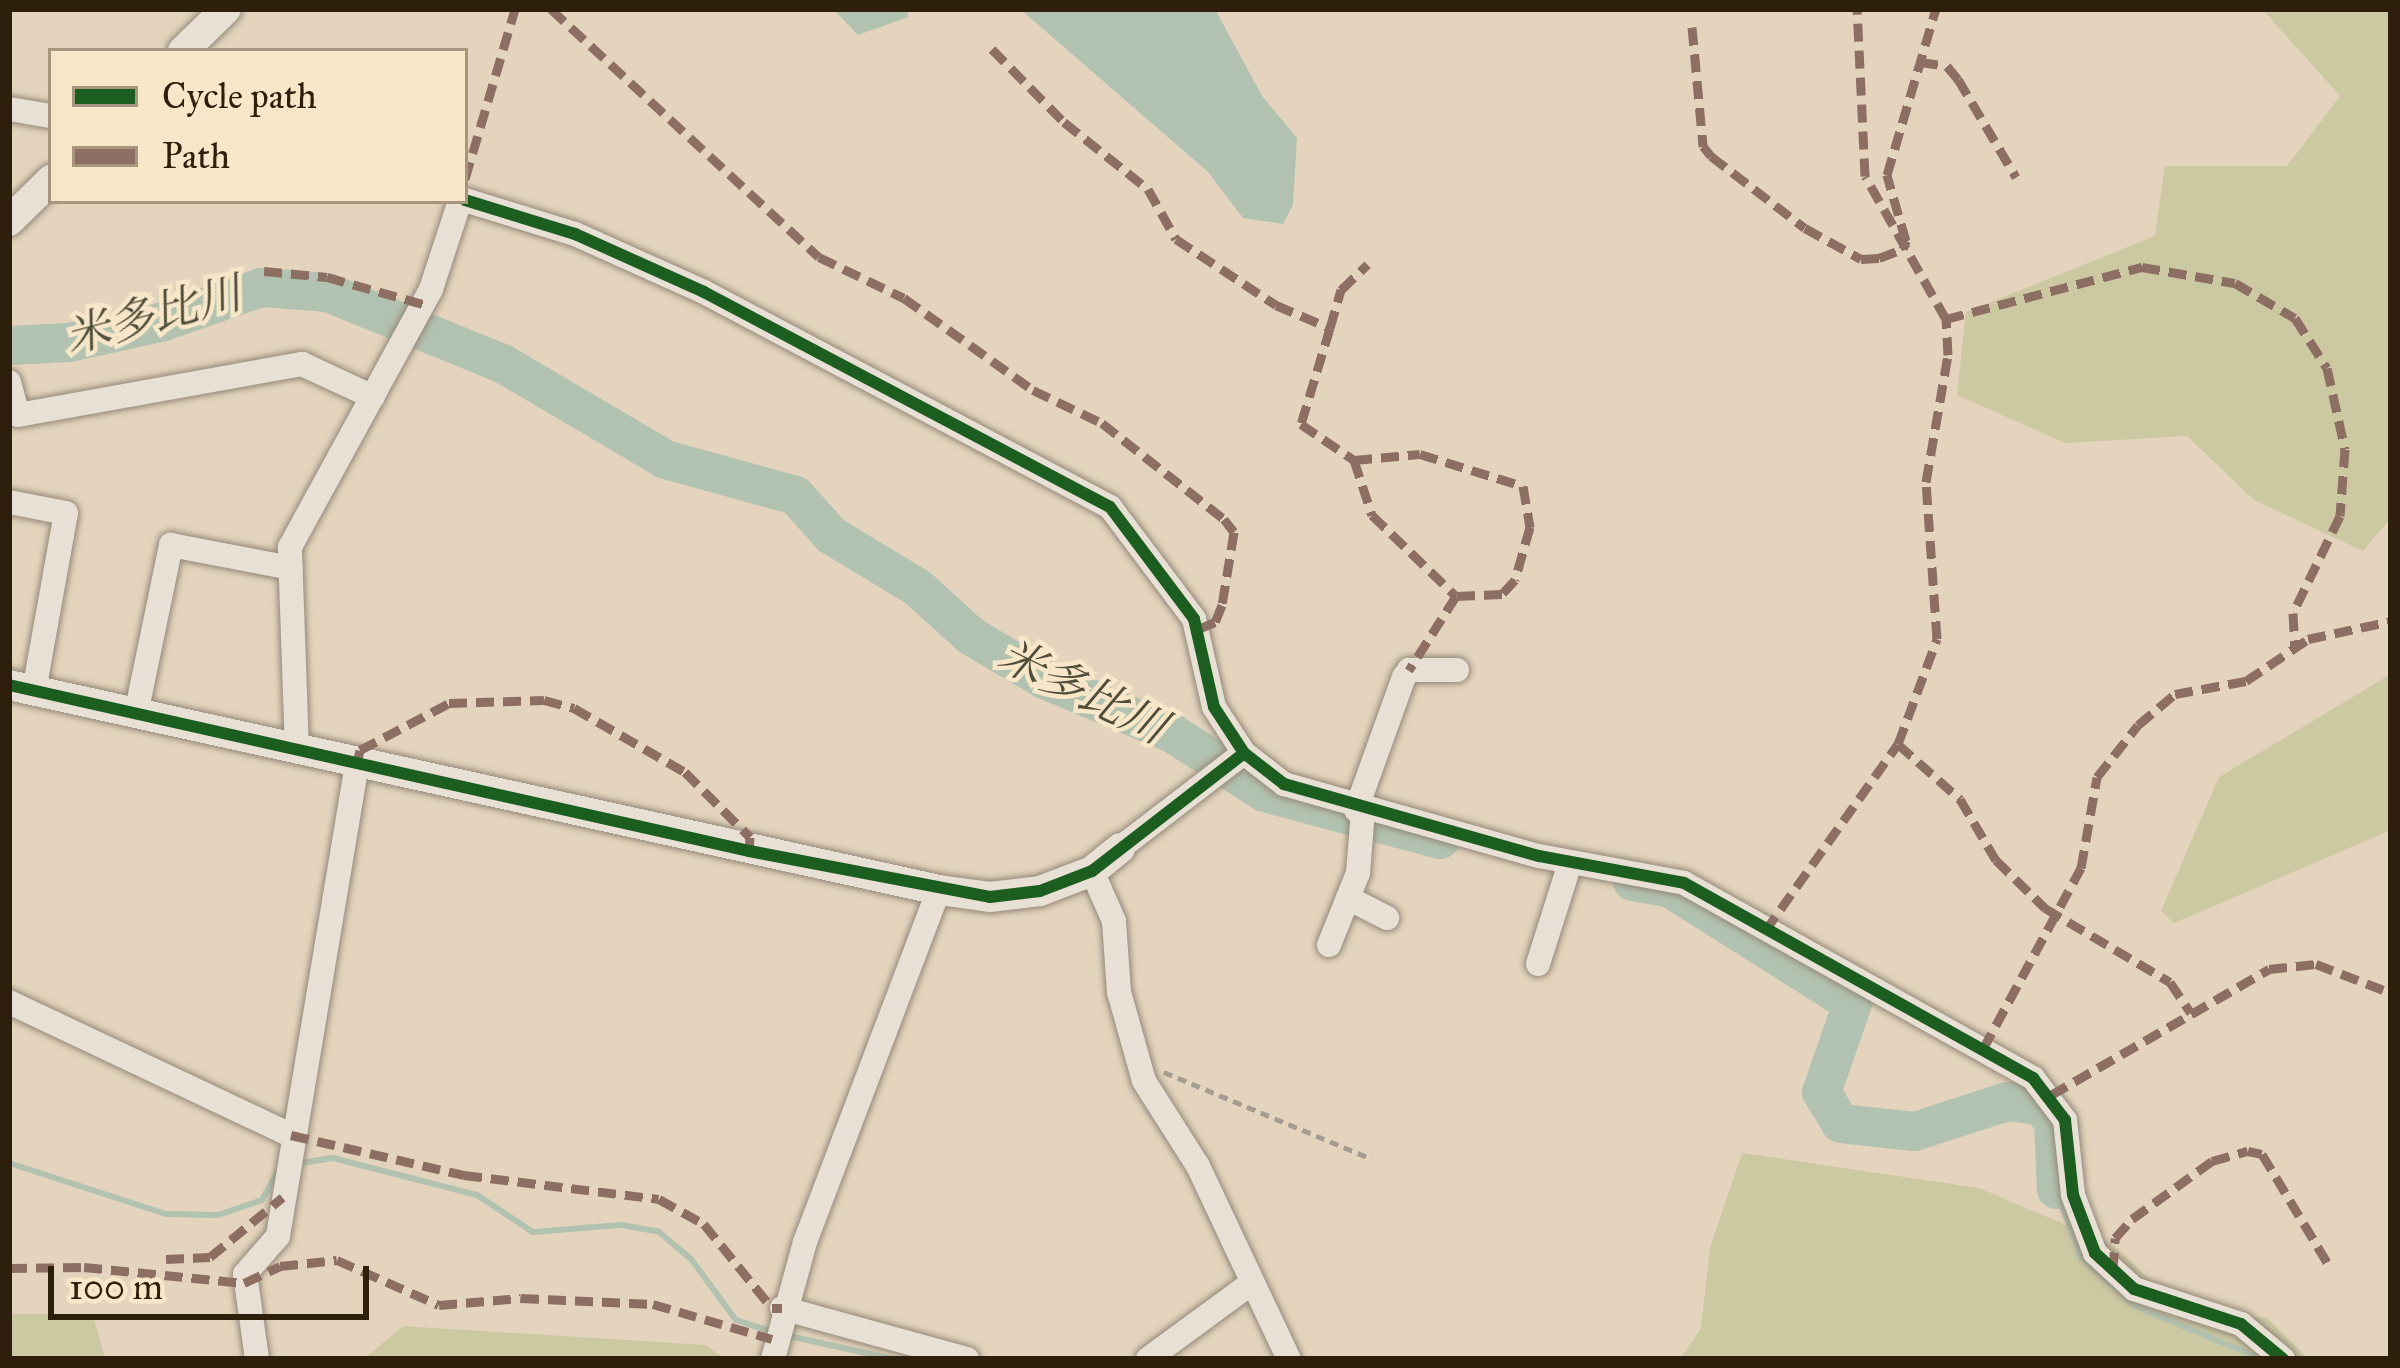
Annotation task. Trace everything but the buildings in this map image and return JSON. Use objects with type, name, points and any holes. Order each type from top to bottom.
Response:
[{"type":"street","points":[[186,48],[226,9]]},
{"type":"street","points":[[9,109],[48,116]]},
{"type":"street","points":[[9,221],[48,183]]},
{"type":"street","points":[[468,202],[575,234],[704,292],[1110,507],[1194,619],[1214,707],[1244,752],[1284,784],[1359,811],[1570,863],[1684,883],[2032,1078],[2065,1120],[2073,1195],[2095,1253],[2134,1289],[2241,1324],[2283,1359]]},
{"type":"street","points":[[298,752],[290,548],[431,290],[462,204]]},
{"type":"street","points":[[9,382],[18,415],[302,364],[373,397]]},
{"type":"street","points":[[9,502],[66,513],[21,688],[939,890],[990,897],[1040,891],[1092,871],[1244,752]]},
{"type":"street","points":[[136,714],[171,545],[291,568]]},
{"type":"street","points":[[1329,945],[1366,835],[1359,811],[1404,677],[1457,670]]},
{"type":"street","points":[[256,1359],[245,1274],[275,1247],[357,764]]},
{"type":"street","points":[[1538,964],[1570,863]]},
{"type":"street","points":[[1092,871],[1114,921],[1137,1060],[1198,1166],[1250,1285],[1289,1359]]},
{"type":"street","points":[[773,1359],[782,1308],[939,890]]},
{"type":"street","points":[[1348,898],[1387,918]]},
{"type":"street","points":[[9,1002],[291,1135]]},
{"type":"street","points":[[1148,1359],[1250,1285]]},
{"type":"street","points":[[782,1308],[967,1359]]},
{"type":"path","points":[[1137,1060],[1372,1159]]},
{"type":"shaded area","points":[[833,9],[907,9],[908,17],[858,35]]},
{"type":"shaded area","points":[[1020,9],[1215,9],[1262,96],[1297,138],[1293,205],[1283,224],[1243,218],[1208,172]]},
{"type":"shaded area","points":[[2262,9],[2391,9],[2391,518],[2363,551],[2254,500],[2187,436],[2065,443],[1957,395],[1966,312],[2155,236],[2165,166],[2287,166],[2340,96]]},
{"type":"shaded area","points":[[2391,674],[2391,830],[2174,923],[2161,911],[2219,777]]},
{"type":"shaded area","points":[[1742,1153],[1979,1188],[2113,1245],[2180,1309],[2267,1318],[2308,1359],[1680,1359],[1701,1328],[1710,1248]]},
{"type":"shaded area","points":[[9,1314],[93,1314],[105,1359],[9,1359]]},
{"type":"shaded area","points":[[403,1326],[706,1345],[724,1359],[364,1359]]},
{"type":"waterway","name":"米多比川","points":[[9,345],[69,342],[160,322],[261,287],[327,292],[502,363],[665,459],[795,495],[831,535],[917,587],[971,636],[1044,679],[1172,733],[1264,792],[1440,839]]},
{"type":"waterway","name":"米多比川","points":[[1632,881],[1670,888],[1852,1003],[1821,1092],[1840,1123],[1914,1131],[2007,1101],[2040,1105],[2053,1121],[2056,1189]]},
{"type":"waterway","points":[[295,1164],[333,1158],[477,1195],[533,1232],[621,1225],[659,1232],[691,1259],[736,1320],[772,1332]]},
{"type":"waterway","points":[[9,1163],[166,1214],[218,1215],[262,1200],[281,1166]]},
{"type":"waterway","points":[[2056,1189],[2081,1257],[2135,1306],[2262,1359]]},
{"type":"waterway","points":[[785,1335],[892,1359]]},
{"type":"marked path","points":[[468,169],[515,9]]},
{"type":"marked path","points":[[551,9],[819,257],[904,298],[1033,390],[1102,423],[1224,519],[1234,532],[1222,605],[1215,622],[1196,630]]},
{"type":"marked path","points":[[1765,931],[1898,744],[1937,639],[1926,482],[1948,355],[1946,319],[1865,176],[1857,9]]},
{"type":"marked path","points":[[1692,27],[1703,146],[1711,156],[1805,228],[1861,259],[1879,258],[1903,249],[1906,241],[1887,175],[1936,9]]},
{"type":"marked path","points":[[992,49],[1064,122],[1148,189],[1176,239],[1276,305],[1330,328],[1301,424],[1354,460],[1372,515],[1456,596],[1409,670]]},
{"type":"marked path","points":[[1920,62],[1947,66],[1958,79],[2016,177]]},
{"type":"marked path","points":[[1330,328],[1341,290],[1368,264]]},
{"type":"marked path","points":[[1946,319],[2142,267],[2235,283],[2295,318],[2327,368],[2345,449],[2340,516],[2293,613],[2295,649]]},
{"type":"marked path","points":[[264,271],[327,277],[423,304]]},
{"type":"marked path","points":[[1354,460],[1420,454],[1523,486],[1530,527],[1515,580],[1502,594],[1456,596]]},
{"type":"marked path","points":[[1983,1049],[2081,868],[2097,777],[2138,725],[2175,694],[2246,681],[2308,639],[2391,621]]},
{"type":"marked path","points":[[357,764],[360,750],[449,703],[544,700],[574,708],[685,772],[750,837],[749,851]]},
{"type":"marked path","points":[[1898,744],[1960,799],[1996,860],[2045,908],[2170,982],[2191,1013]]},
{"type":"marked path","points":[[2051,1095],[2269,969],[2316,964],[2391,993]]},
{"type":"marked path","points":[[291,1135],[464,1175],[659,1199],[704,1224],[772,1308],[782,1308]]},
{"type":"marked path","points":[[2113,1270],[2115,1238],[2132,1219],[2212,1161],[2248,1151],[2262,1154],[2331,1269]]},
{"type":"marked path","points":[[166,1259],[210,1257],[283,1197]]},
{"type":"marked path","points":[[9,1268],[84,1267],[244,1283],[280,1266],[337,1260],[439,1305],[521,1298],[653,1304],[772,1339]]},
{"type":"cycle path","points":[[468,201],[575,234],[704,292],[1110,507],[1194,619],[1214,707],[1244,753],[1284,784],[1539,856],[1684,883],[2033,1078],[2065,1120],[2073,1195],[2095,1253],[2134,1289],[2241,1324],[2283,1359]]},
{"type":"cycle path","points":[[9,685],[749,851],[990,897],[1040,891],[1092,871],[1244,753]]}]
